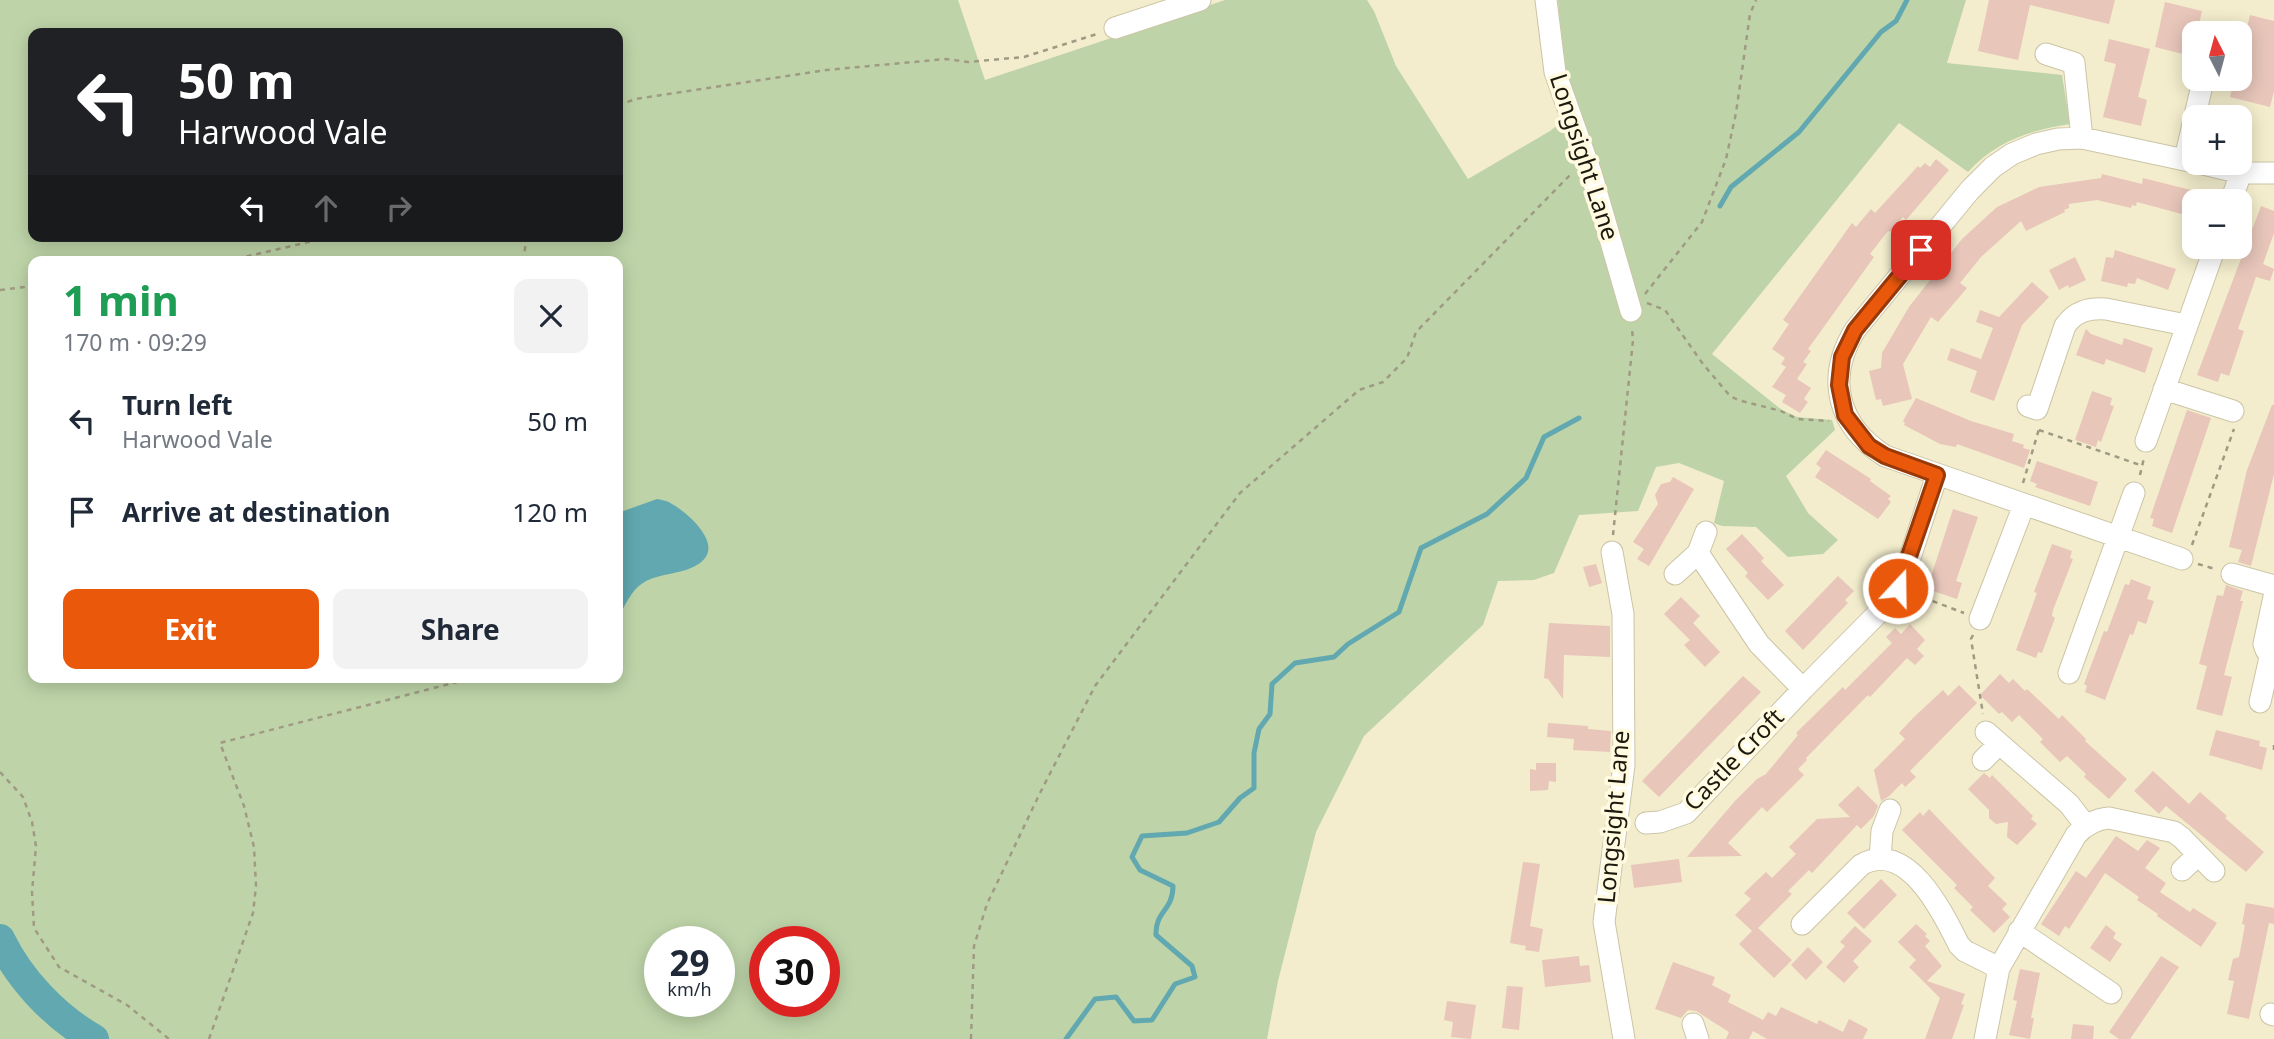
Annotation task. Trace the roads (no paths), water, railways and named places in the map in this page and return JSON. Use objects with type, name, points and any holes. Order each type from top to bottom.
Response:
[{"type":"street","points":[[1115,28],[1200,0]]},
{"type":"street","name":"Longsight Lane","points":[[1546,0],[1555,72],[1586,159],[1631,311]]},
{"type":"street","points":[[2046,54],[2074,63],[2082,138]]},
{"type":"street","points":[[2182,159],[2082,138],[2058,139],[2036,144],[2012,154],[1993,167],[1970,190],[1855,330],[1842,357],[1839,385],[1845,415],[1869,446],[1885,456],[2184,559]]},
{"type":"street","points":[[2252,173],[2274,173]]},
{"type":"street","points":[[2146,441],[2211,259]]},
{"type":"street","points":[[2034,415],[2065,326],[2072,317],[2094,308],[2186,325]]},
{"type":"street","points":[[2164,389],[2233,411]]},
{"type":"street","name":"Castle Croft","points":[[1656,827],[1686,813],[1802,689],[1891,600],[1898,588],[1937,475]]},
{"type":"street","points":[[2070,659],[2133,493]]},
{"type":"street","points":[[1980,620],[2020,504]]},
{"type":"street","points":[[1675,574],[1698,552],[1706,532]]},
{"type":"street","name":"Longsight Lane","points":[[1612,552],[1623,614],[1623,765],[1604,922],[1624,1039]]},
{"type":"street","name":"Castle Croft","points":[[1698,552],[1759,644],[1802,689]]},
{"type":"street","points":[[2232,573],[2274,586]]},
{"type":"street","points":[[2260,702],[2273,654],[2266,650],[2264,644],[2274,597]]},
{"type":"street","points":[[1983,760],[1992,738],[2069,804],[2086,826]]},
{"type":"street","points":[[1880,859],[1882,831],[1891,810]]},
{"type":"street","points":[[1986,1039],[1999,968],[2076,835],[2086,826],[2101,818],[2109,818],[2174,832],[2214,871]]},
{"type":"street","points":[[2182,870],[2198,855]]},
{"type":"street","points":[[1812,922],[1861,866],[1870,860],[1892,860],[1933,896],[1959,945],[1965,951],[1999,968]]},
{"type":"street","points":[[2019,931],[2111,993]]},
{"type":"water","points":[[657,499],[670,503],[687,514],[701,530],[708,547],[707,556],[694,567],[643,583],[632,594],[623,609],[623,511]]},
{"type":"waterway","points":[[1720,206],[1731,187],[1799,132],[1881,32],[1896,21],[1907,0]]},
{"type":"waterway","points":[[1066,1039],[1095,999],[1116,997],[1134,1021],[1152,1020],[1175,984],[1195,977],[1192,966],[1156,935],[1158,921],[1170,901],[1173,886],[1140,870],[1132,857],[1142,836],[1187,833],[1219,822],[1240,798],[1254,788],[1254,753],[1259,729],[1270,714],[1272,684],[1295,663],[1334,657],[1348,644],[1399,612],[1421,548],[1487,514],[1526,478],[1544,437],[1579,418]]},
{"type":"waterway","points":[[0,939],[28,983],[52,1009],[94,1039]]}]
